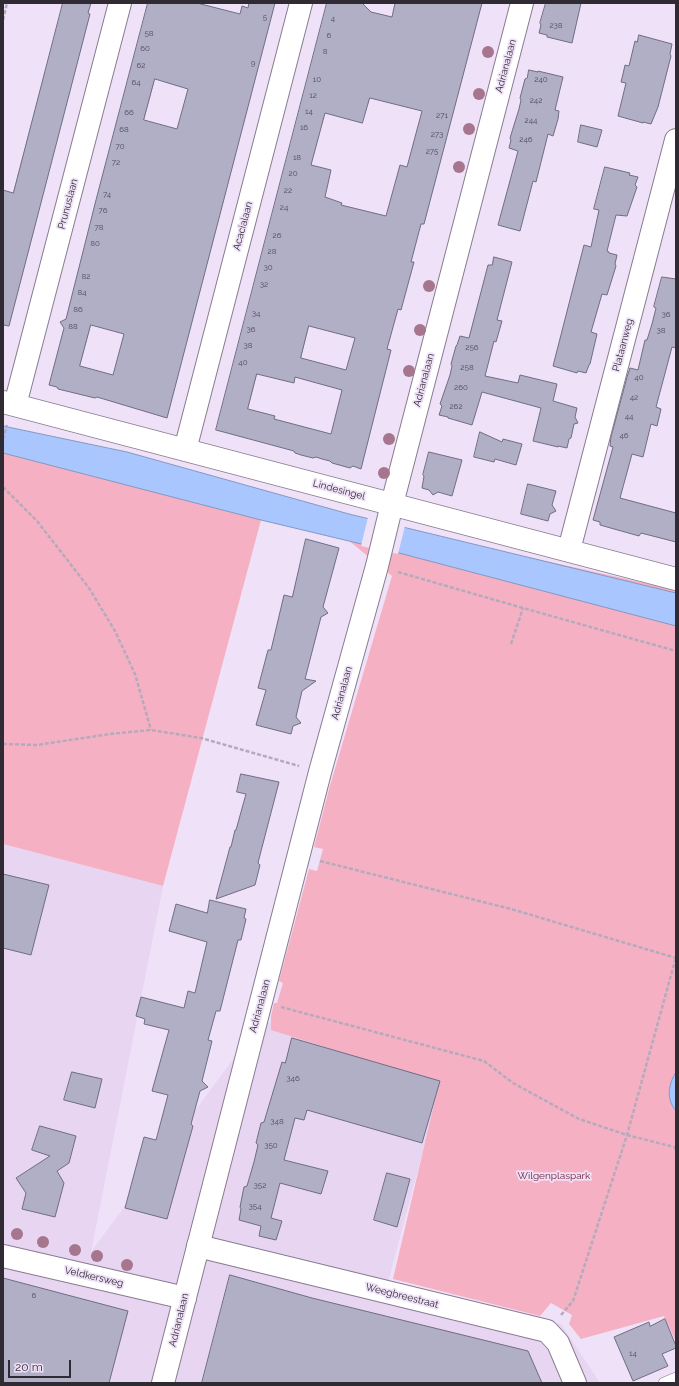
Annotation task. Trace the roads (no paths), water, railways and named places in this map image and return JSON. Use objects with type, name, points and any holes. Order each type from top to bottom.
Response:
[{"type":"street","name":"Prunuslaan","points":[[9,403],[120,3]]},
{"type":"street","name":"Acacialaan","points":[[185,450],[301,3]]},
{"type":"street","name":"Adrianalaan","points":[[163,1383],[320,772],[378,561],[522,3]]},
{"type":"street","name":"Plataanweg","points":[[569,550],[676,140]]},
{"type":"street","name":"Lindesingel","points":[[9,403],[185,450],[391,509],[569,550],[676,579]]},
{"type":"street","name":"Weegbreestraat","points":[[198,1246],[546,1331],[558,1344],[575,1383]]},
{"type":"street","name":"Veldkersweg","points":[[3,1256],[185,1298]]},
{"type":"lane","points":[[664,1383],[676,1378]]},
{"type":"water","points":[[3,426],[127,452],[349,514],[676,593],[676,626],[399,553],[261,520],[3,453]]},
{"type":"water","points":[[676,1072],[676,1111],[669,1097],[669,1092],[671,1082]]},
{"type":"park label","name":"Wilgenplaspark","points":[[554,1176]]}]
